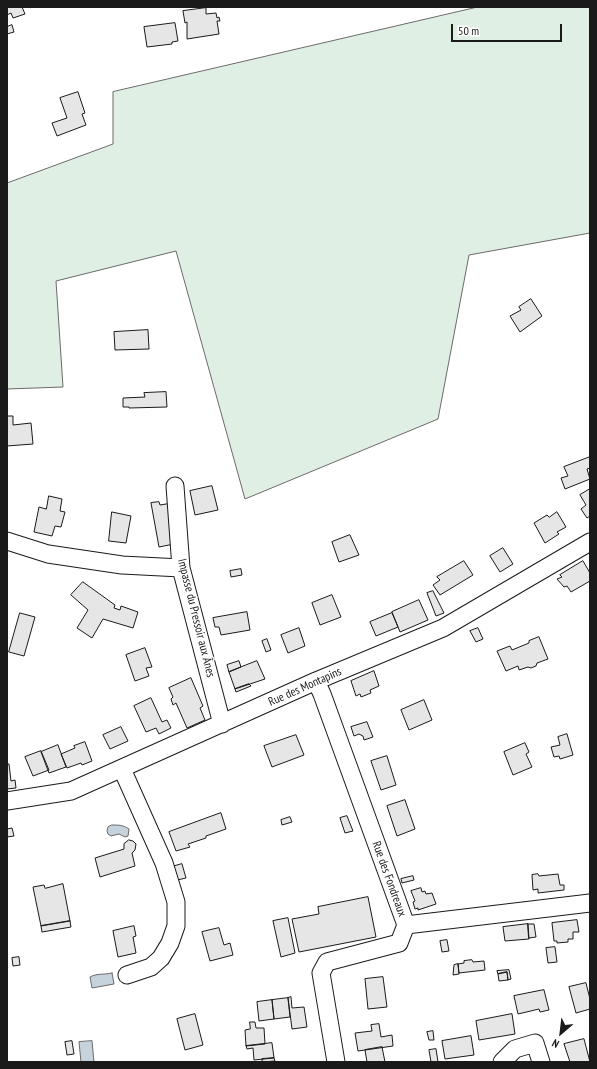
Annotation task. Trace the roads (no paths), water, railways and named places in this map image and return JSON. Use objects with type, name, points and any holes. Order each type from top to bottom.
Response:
[{"type":"street","name":"Impasse du Pressoir aux Ânes","points":[[175,486],[182,568],[222,724]]},
{"type":"street","name":"Impasse du Pressoir aux Ânes","points":[[7,541],[48,554],[122,565],[182,568]]},
{"type":"street","name":"Rue des Montapins","points":[[7,801],[71,790],[122,769],[316,681],[443,628],[590,542]]},
{"type":"street","name":"Rue des Fondreaux","points":[[316,681],[406,925],[590,903]]},
{"type":"street","points":[[122,769],[164,864],[176,902],[176,926],[170,942],[161,958],[151,967],[127,975]]},
{"type":"street","points":[[336,1062],[321,973],[327,962],[399,943],[406,925]]},
{"type":"street","points":[[502,1062],[515,1049],[535,1043],[541,1062]]}]
